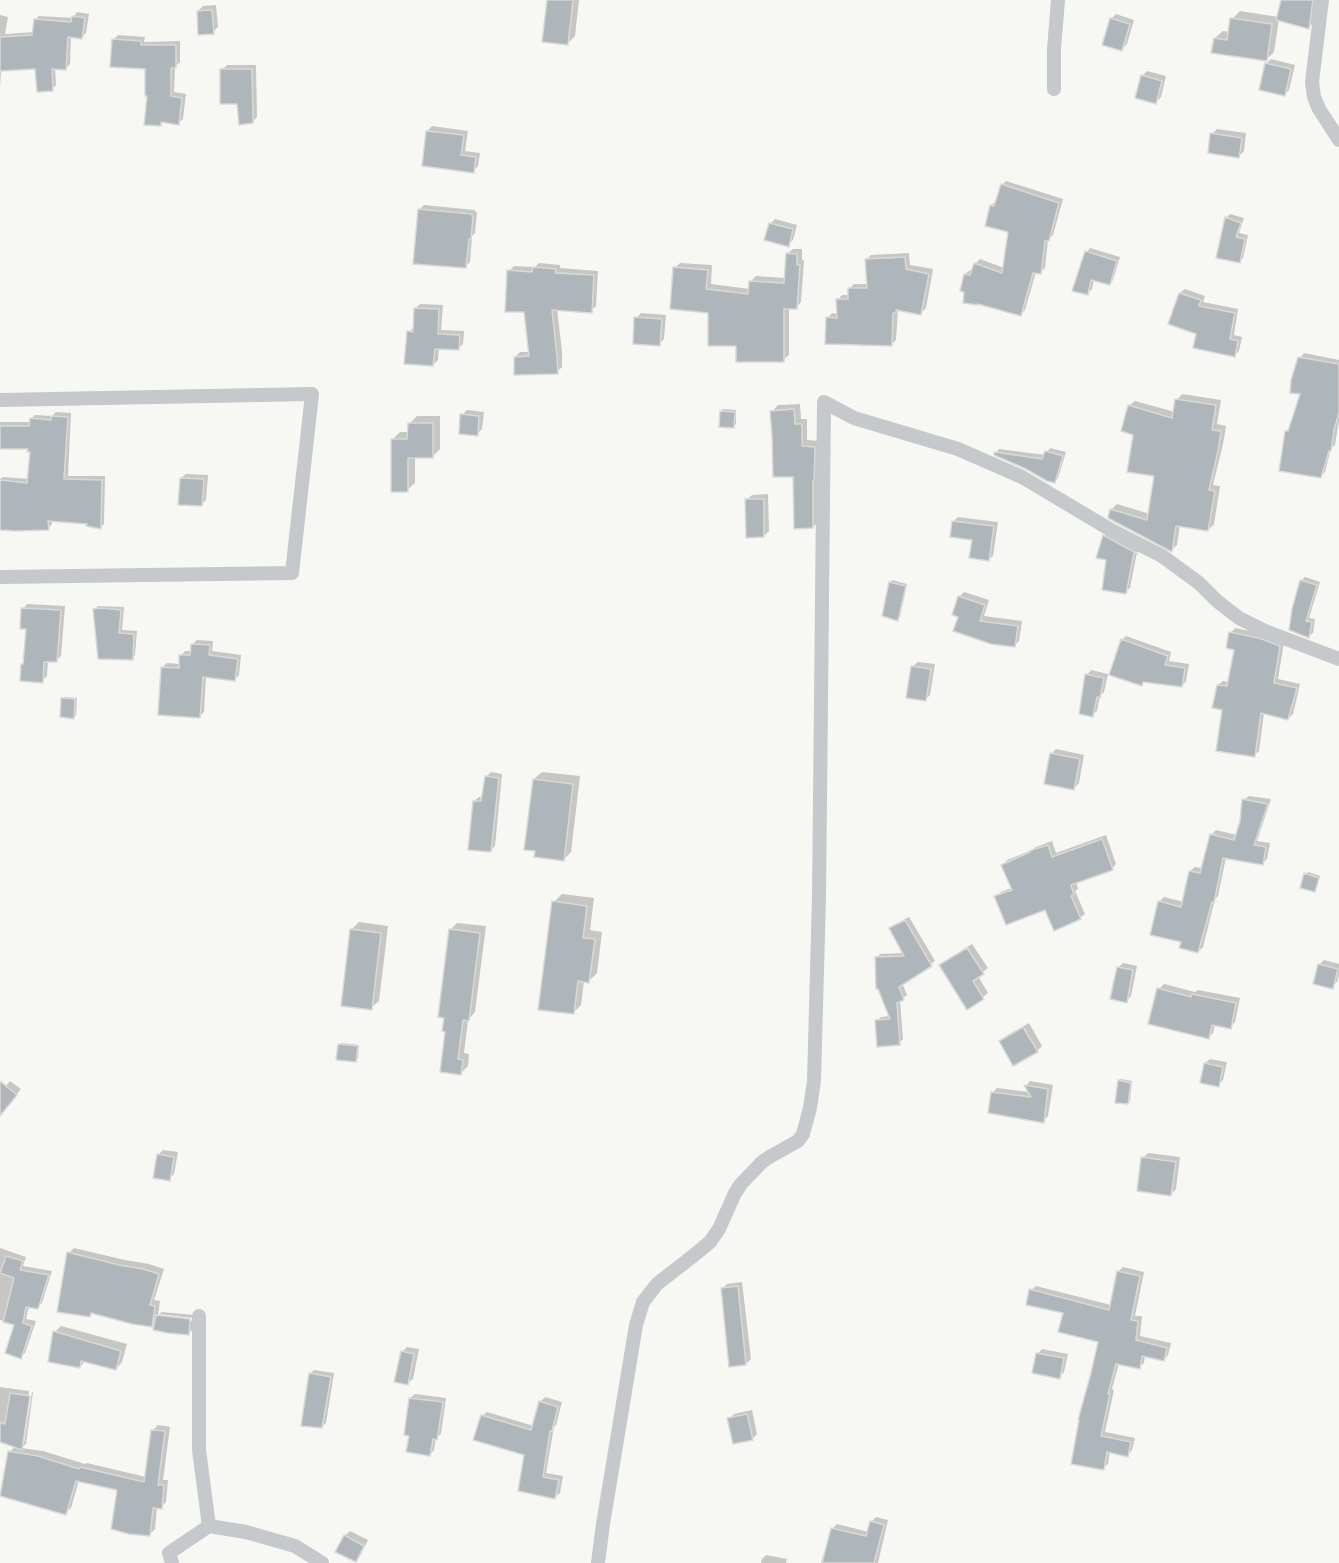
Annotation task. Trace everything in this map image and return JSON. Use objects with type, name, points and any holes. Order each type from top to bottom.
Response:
[{"type":"street","points":[[1054,89],[1058,0]]},
{"type":"street","points":[[1322,0],[1312,82],[1314,97],[1319,109],[1339,140]]},
{"type":"street","points":[[0,400],[312,394],[292,573],[0,577]]},
{"type":"street","points":[[598,1563],[636,1325],[643,1302],[657,1284],[710,1242],[719,1229],[741,1184],[771,1156],[798,1141],[803,1134],[810,1108],[813,1080],[819,897],[824,402],[854,418],[958,449],[1022,477],[1111,530],[1162,556],[1239,618],[1265,631],[1339,659]]},
{"type":"street","points":[[199,1317],[199,1450],[209,1526]]},
{"type":"street","points":[[172,1563],[169,1553],[209,1526],[246,1532],[295,1546],[322,1563]]},
{"type":"building","points":[[547,0],[573,0],[568,45],[542,42]]},
{"type":"building","points":[[1281,0],[1313,0],[1309,29],[1276,20]]},
{"type":"building","points":[[212,10],[214,34],[198,35],[197,11]]},
{"type":"building","points":[[72,16],[85,18],[82,39],[68,37],[66,70],[52,69],[53,91],[37,92],[35,69],[0,71],[0,37],[32,35],[34,19],[71,22]]},
{"type":"building","points":[[1110,18],[1130,24],[1122,51],[1102,45]]},
{"type":"building","points":[[1230,18],[1272,24],[1267,61],[1211,53],[1214,38],[1227,40]]},
{"type":"building","points":[[112,39],[141,41],[141,45],[176,45],[176,68],[171,68],[171,96],[182,98],[179,125],[161,122],[161,126],[144,125],[147,96],[145,96],[145,69],[110,67]]},
{"type":"building","points":[[1265,63],[1291,69],[1285,96],[1259,90]]},
{"type":"building","points":[[220,69],[252,69],[253,123],[239,125],[237,104],[220,104]]},
{"type":"building","points":[[1141,75],[1162,81],[1156,104],[1135,98]]},
{"type":"building","points":[[426,131],[464,135],[461,155],[476,157],[474,173],[422,166]]},
{"type":"building","points":[[1210,133],[1242,138],[1239,158],[1208,153]]},
{"type":"building","points":[[1001,184],[1059,203],[1049,241],[1045,241],[1041,274],[1033,273],[1021,316],[978,304],[963,303],[964,292],[960,291],[964,274],[970,275],[974,263],[1002,273],[1008,232],[985,226],[990,205],[994,206]]},
{"type":"building","points":[[418,209],[472,214],[466,268],[413,264]]},
{"type":"building","points":[[1225,217],[1241,223],[1236,237],[1245,239],[1240,263],[1216,258]]},
{"type":"building","points":[[769,223],[793,229],[789,247],[764,240]]},
{"type":"building","points":[[1085,251],[1117,261],[1110,285],[1091,280],[1088,295],[1072,291]]},
{"type":"building","points":[[786,253],[797,254],[797,265],[800,265],[797,309],[784,309],[784,362],[736,362],[736,346],[708,346],[708,313],[670,309],[673,267],[708,270],[706,289],[748,294],[749,281],[784,283]]},
{"type":"building","points":[[905,257],[906,269],[929,274],[921,315],[896,310],[896,313],[893,313],[892,346],[825,344],[826,317],[837,318],[836,299],[848,299],[848,288],[867,288],[865,259]]},
{"type":"building","points":[[533,267],[556,269],[555,273],[594,275],[592,313],[552,310],[558,374],[514,375],[514,357],[529,356],[524,312],[505,312],[507,270],[532,272]]},
{"type":"building","points":[[1179,293],[1201,300],[1199,306],[1235,313],[1230,339],[1238,341],[1235,357],[1193,348],[1196,334],[1168,324]]},
{"type":"building","points":[[414,308],[439,309],[438,334],[460,335],[459,350],[435,349],[433,366],[404,364],[407,331],[413,332]]},
{"type":"building","points":[[634,317],[662,319],[660,346],[633,344]]},
{"type":"building","points":[[1298,357],[1339,364],[1339,413],[1331,451],[1329,451],[1321,478],[1279,471],[1285,431],[1288,431],[1300,394],[1290,393],[1291,380]]},
{"type":"building","points":[[1175,399],[1216,405],[1212,430],[1221,431],[1209,490],[1215,491],[1208,531],[1176,526],[1172,552],[1108,518],[1110,509],[1147,520],[1154,476],[1127,472],[1133,435],[1121,431],[1128,405],[1172,418]]},
{"type":"building","points":[[794,409],[795,424],[802,424],[802,446],[815,447],[813,528],[794,529],[793,477],[773,477],[770,411]]},
{"type":"building","points":[[720,411],[735,412],[734,428],[719,427]]},
{"type":"building","points":[[460,414],[479,416],[478,436],[459,434]]},
{"type":"building","points":[[51,416],[68,417],[64,479],[102,480],[101,529],[86,526],[87,524],[48,521],[49,530],[0,530],[0,480],[27,483],[30,452],[27,452],[28,449],[0,449],[0,426],[29,426],[30,418],[51,420]]},
{"type":"building","points":[[408,423],[433,423],[433,458],[408,458],[408,492],[391,492],[391,439],[407,439]]},
{"type":"building","points":[[1045,451],[1063,456],[1055,483],[994,455],[994,452],[1042,459]]},
{"type":"building","points":[[180,478],[204,479],[202,506],[178,505]]},
{"type":"building","points":[[745,499],[764,499],[764,537],[746,538]]},
{"type":"building","points":[[952,521],[994,526],[989,561],[969,558],[972,540],[950,537]]},
{"type":"building","points":[[1103,535],[1138,554],[1134,553],[1126,594],[1102,590],[1106,560],[1096,558]]},
{"type":"building","points":[[1300,580],[1317,585],[1306,621],[1312,622],[1309,638],[1289,630]]},
{"type":"building","points":[[889,582],[906,586],[898,621],[882,616]]},
{"type":"building","points":[[958,596],[985,605],[980,621],[1018,626],[1015,647],[991,644],[953,631],[958,617],[952,615]]},
{"type":"building","points":[[21,608],[61,610],[57,662],[44,662],[43,683],[20,681],[26,629],[20,629]]},
{"type":"building","points":[[93,609],[121,610],[119,633],[134,634],[133,660],[98,659]]},
{"type":"building","points":[[1229,632],[1259,638],[1280,646],[1274,683],[1297,688],[1288,720],[1261,713],[1255,757],[1216,751],[1222,710],[1212,708],[1217,685],[1227,686],[1234,650],[1226,648]]},
{"type":"building","points":[[1121,639],[1168,656],[1165,665],[1185,668],[1182,687],[1143,682],[1142,686],[1109,675]]},
{"type":"building","points":[[191,644],[210,645],[209,655],[238,659],[235,681],[203,677],[200,718],[158,715],[161,667],[179,668],[179,655],[190,655]]},
{"type":"building","points":[[911,666],[931,669],[926,701],[906,698]]},
{"type":"building","points":[[1085,674],[1104,678],[1093,717],[1079,714]]},
{"type":"building","points":[[61,698],[75,699],[74,719],[60,717]]},
{"type":"building","points":[[1050,753],[1080,759],[1074,790],[1044,784]]},
{"type":"building","points":[[485,776],[499,778],[491,852],[468,850],[473,801],[481,801]]},
{"type":"building","points":[[533,779],[573,784],[564,861],[534,857],[535,851],[524,850]]},
{"type":"building","points":[[1242,799],[1268,804],[1254,845],[1266,847],[1263,865],[1223,858],[1214,903],[1212,902],[1198,953],[1179,948],[1181,942],[1150,935],[1158,901],[1181,907],[1189,871],[1200,873],[1210,834],[1234,840],[1240,821]]},
{"type":"building","points":[[1102,839],[1113,870],[1071,885],[1074,895],[1071,896],[1081,919],[1054,931],[1045,910],[1006,925],[994,896],[1012,890],[1001,865],[1029,851],[1048,845],[1052,857]]},
{"type":"building","points":[[1304,873],[1319,878],[1315,892],[1300,888]]},
{"type":"building","points":[[552,901],[587,906],[583,938],[595,939],[589,983],[578,981],[574,1014],[538,1010]]},
{"type":"building","points":[[905,920],[932,966],[899,987],[904,1000],[897,1003],[900,1045],[877,1047],[875,1020],[890,1019],[878,989],[876,989],[875,957],[904,956],[889,928]]},
{"type":"building","points":[[350,929],[381,933],[372,1010],[341,1006]]},
{"type":"building","points":[[449,929],[480,933],[469,1021],[463,1020],[458,1059],[463,1060],[461,1075],[440,1072],[445,1032],[442,1031],[444,1018],[438,1017]]},
{"type":"building","points":[[967,948],[984,974],[973,981],[984,999],[967,1010],[939,965]]},
{"type":"building","points":[[1318,964],[1338,969],[1333,989],[1313,984]]},
{"type":"building","points":[[1117,967],[1133,970],[1127,1003],[1110,999]]},
{"type":"building","points":[[1157,988],[1191,997],[1192,994],[1236,1003],[1231,1029],[1212,1025],[1209,1039],[1148,1024]]},
{"type":"building","points":[[1023,1027],[1038,1052],[1013,1066],[999,1041]]},
{"type":"building","points":[[338,1044],[358,1046],[356,1062],[336,1060]]},
{"type":"building","points":[[1204,1063],[1223,1067],[1219,1087],[1200,1083]]},
{"type":"building","points":[[1118,1080],[1131,1083],[1128,1104],[1115,1103]]},
{"type":"building","points":[[0,1081],[17,1095],[0,1116]]},
{"type":"building","points":[[1024,1085],[1048,1089],[1044,1123],[988,1113],[991,1092],[1031,1097]]},
{"type":"building","points":[[157,1154],[174,1157],[170,1181],[153,1178]]},
{"type":"building","points":[[1141,1157],[1176,1162],[1171,1196],[1137,1191]]},
{"type":"building","points":[[67,1252],[159,1274],[150,1305],[155,1306],[152,1327],[91,1313],[90,1317],[57,1312]]},
{"type":"building","points":[[6,1256],[23,1261],[20,1270],[49,1275],[38,1309],[26,1307],[23,1323],[32,1326],[21,1359],[5,1353],[14,1325],[3,1322],[14,1278],[0,1273]]},
{"type":"building","points":[[1117,1271],[1140,1276],[1131,1320],[1138,1321],[1136,1340],[1167,1348],[1164,1361],[1142,1356],[1140,1369],[1116,1364],[1101,1436],[1131,1442],[1128,1457],[1107,1452],[1104,1470],[1071,1464],[1078,1420],[1098,1342],[1058,1332],[1063,1313],[1026,1305],[1029,1289],[1109,1310]]},
{"type":"building","points":[[738,1286],[746,1365],[729,1367],[721,1288]]},
{"type":"building","points":[[156,1315],[190,1319],[189,1335],[153,1330]]},
{"type":"building","points":[[53,1331],[121,1351],[116,1370],[81,1361],[80,1368],[48,1362]]},
{"type":"building","points":[[401,1351],[414,1354],[408,1385],[394,1382]]},
{"type":"building","points":[[1036,1353],[1064,1358],[1060,1379],[1032,1373]]},
{"type":"building","points":[[309,1373],[331,1377],[322,1428],[301,1426]]},
{"type":"building","points":[[10,1393],[30,1396],[22,1450],[0,1442],[0,1422],[5,1424]]},
{"type":"building","points":[[409,1398],[443,1402],[437,1440],[433,1439],[430,1456],[406,1452],[409,1436],[404,1435]]},
{"type":"building","points":[[539,1401],[558,1407],[552,1431],[550,1431],[543,1477],[559,1480],[555,1499],[518,1491],[524,1455],[473,1440],[481,1415],[531,1430]]},
{"type":"building","points":[[747,1414],[753,1440],[733,1444],[727,1418]]},
{"type":"building","points":[[151,1430],[165,1431],[158,1485],[164,1485],[162,1509],[153,1508],[150,1536],[111,1529],[117,1490],[76,1481],[66,1515],[0,1496],[8,1451],[144,1482]]},
{"type":"building","points":[[870,1521],[884,1525],[874,1563],[822,1563],[831,1528],[866,1536]]},
{"type":"building","points":[[344,1535],[364,1546],[356,1562],[335,1552]]}]
